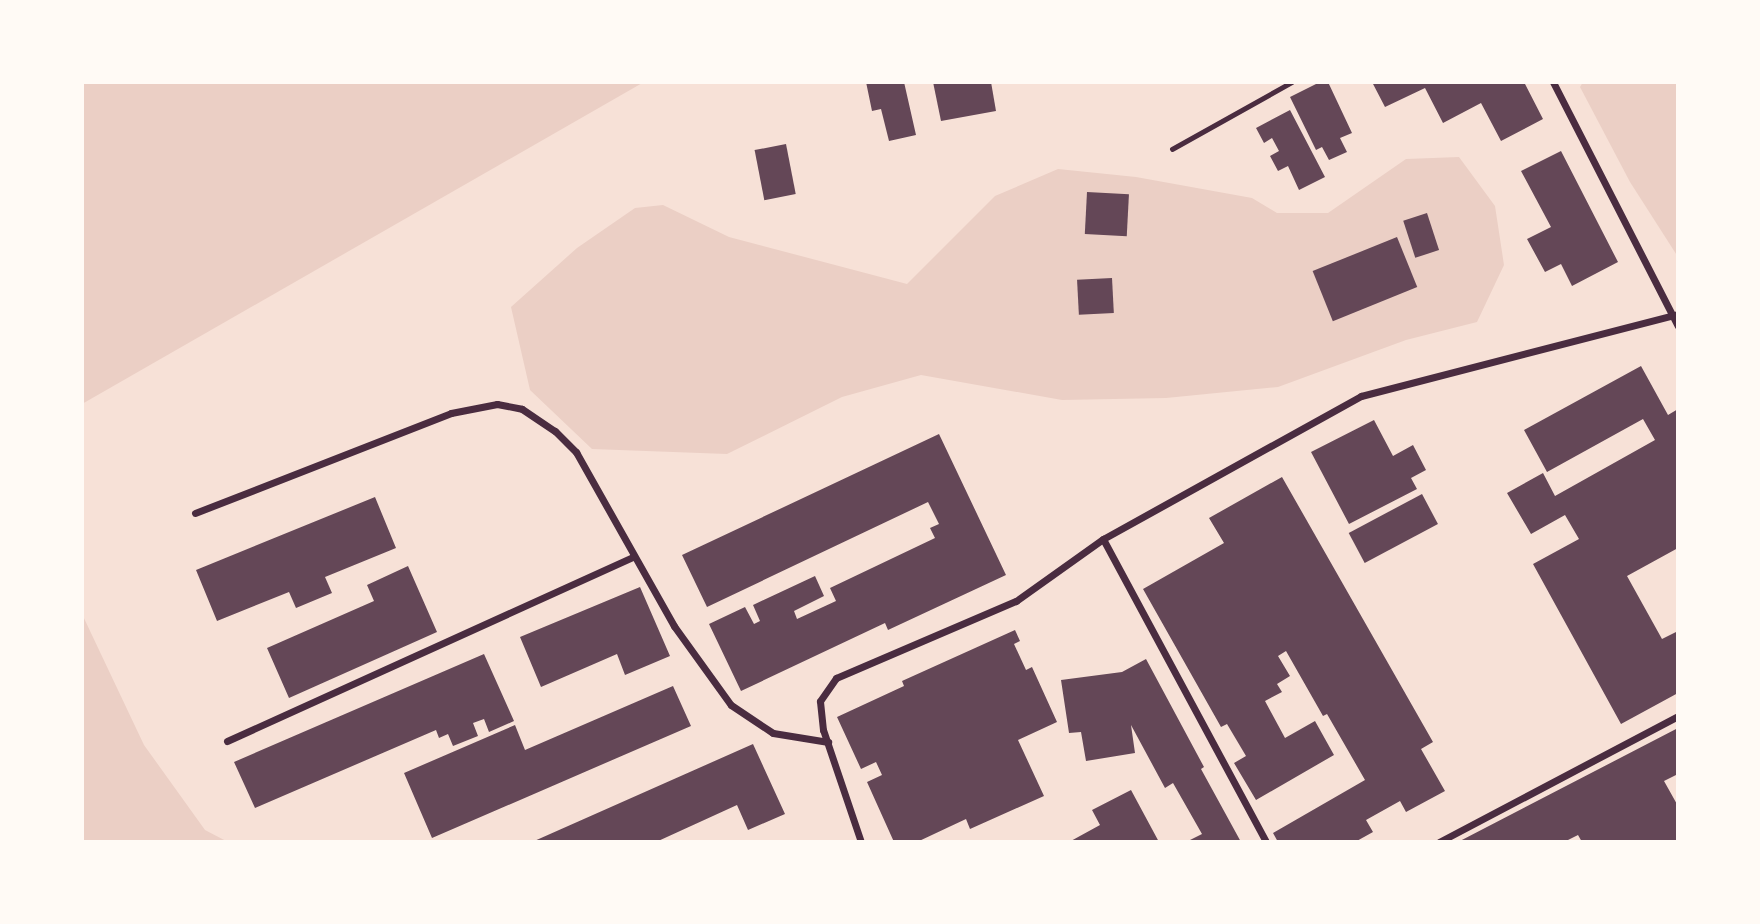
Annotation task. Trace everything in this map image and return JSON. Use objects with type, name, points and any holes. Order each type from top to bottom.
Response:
[{"type":"street","points":[[1553,82],[1678,326]]},
{"type":"street","points":[[861,842],[828,742],[820,701],[836,678],[1016,601],[1103,539],[1361,396],[1675,316]]},
{"type":"street","points":[[195,513],[451,413],[497,404],[522,410],[555,431],[576,452],[674,626],[731,705],[773,733],[828,742]]},
{"type":"street","points":[[1103,539],[1266,842]]},
{"type":"street","points":[[227,741],[634,556]]},
{"type":"street","points":[[1439,842],[1678,716]]},
{"type":"path","points":[[1172,149],[1292,82]]},
{"type":"shaded area","points":[[82,82],[644,82],[82,404]]},
{"type":"shaded area","points":[[1583,82],[1678,82],[1678,257],[1630,182],[1580,87]]},
{"type":"shaded area","points":[[1459,157],[1495,206],[1504,265],[1477,322],[1406,340],[1278,387],[1166,398],[1062,400],[921,375],[842,397],[727,454],[592,449],[530,390],[511,307],[577,248],[635,208],[663,205],[729,237],[907,284],[995,196],[1058,169],[1136,177],[1252,198],[1277,213],[1328,213],[1406,159]]},
{"type":"shaded area","points":[[82,614],[144,745],[205,830],[228,842],[82,842]]},
{"type":"building","points":[[866,82],[904,82],[916,135],[889,141],[881,109],[872,111]]},
{"type":"building","points":[[933,82],[991,82],[996,111],[941,121]]},
{"type":"building","points":[[1320,82],[1328,82],[1352,133],[1340,138],[1347,152],[1329,160],[1322,147],[1316,150],[1290,97]]},
{"type":"building","points":[[1372,82],[1524,82],[1543,119],[1501,141],[1481,103],[1443,123],[1425,88],[1385,107]]},
{"type":"building","points":[[1290,110],[1325,177],[1299,190],[1288,166],[1278,171],[1270,156],[1279,151],[1272,138],[1264,143],[1256,128]]},
{"type":"building","points":[[786,144],[796,194],[764,200],[755,150]]},
{"type":"building","points":[[1561,151],[1618,262],[1572,286],[1561,264],[1545,272],[1527,239],[1551,227],[1521,171]]},
{"type":"building","points":[[1087,192],[1129,194],[1127,236],[1085,234]]},
{"type":"building","points":[[1427,213],[1439,250],[1415,258],[1403,221]]},
{"type":"building","points":[[1397,237],[1417,287],[1333,321],[1313,271]]},
{"type":"building","points":[[1112,278],[1114,313],[1079,315],[1077,280]]},
{"type":"building","points":[[1641,366],[1668,415],[1678,409],[1678,548],[1627,576],[1662,639],[1678,631],[1678,693],[1621,724],[1533,564],[1579,539],[1565,515],[1531,534],[1507,493],[1543,473],[1555,496],[1655,440],[1643,419],[1547,472],[1524,430]]},
{"type":"building","points":[[1374,420],[1393,456],[1413,445],[1426,470],[1411,478],[1417,489],[1349,524],[1311,452]]},
{"type":"building","points":[[939,434],[1006,575],[888,630],[885,623],[741,691],[709,624],[745,607],[754,624],[760,621],[753,605],[815,576],[824,596],[794,611],[797,619],[836,601],[830,588],[935,538],[930,528],[939,524],[928,502],[707,607],[682,555]]},
{"type":"building","points":[[1282,477],[1433,742],[1421,749],[1445,791],[1406,812],[1400,801],[1366,820],[1373,832],[1355,842],[1278,842],[1273,833],[1365,780],[1327,714],[1323,716],[1286,651],[1278,656],[1290,676],[1277,684],[1282,692],[1265,701],[1285,738],[1315,721],[1334,755],[1256,800],[1234,763],[1246,756],[1227,724],[1221,727],[1143,589],[1224,543],[1209,518]]},
{"type":"building","points":[[1422,494],[1438,524],[1365,563],[1349,533]]},
{"type":"building","points":[[375,497],[396,548],[325,577],[332,593],[296,608],[289,592],[217,621],[196,570]]},
{"type":"building","points":[[408,566],[437,632],[289,698],[267,648],[374,601],[367,585]]},
{"type":"building","points":[[640,587],[670,656],[625,675],[617,654],[541,687],[520,637]]},
{"type":"building","points":[[1015,630],[1020,641],[1014,644],[1026,670],[1032,667],[1057,722],[1018,740],[1044,796],[970,829],[966,819],[917,842],[894,842],[867,782],[882,775],[876,762],[861,769],[837,717],[904,686],[902,681]]},
{"type":"building","points":[[484,654],[514,721],[489,732],[484,719],[473,723],[478,736],[453,746],[448,734],[439,738],[436,730],[255,808],[234,762]]},
{"type":"building","points":[[1146,659],[1241,842],[1186,842],[1202,834],[1173,783],[1165,788],[1131,725],[1135,753],[1086,761],[1081,732],[1069,733],[1061,680],[1122,672]]},
{"type":"building","points":[[673,686],[691,726],[432,838],[404,773],[515,725],[525,750]]},
{"type":"building","points":[[1678,728],[1678,774],[1664,781],[1678,806],[1678,842],[1582,842],[1578,835],[1564,842],[1458,842]]},
{"type":"building","points":[[753,744],[785,814],[748,830],[737,805],[656,842],[532,842]]},
{"type":"building","points":[[1131,790],[1159,842],[1069,842],[1100,825],[1092,810]]}]
